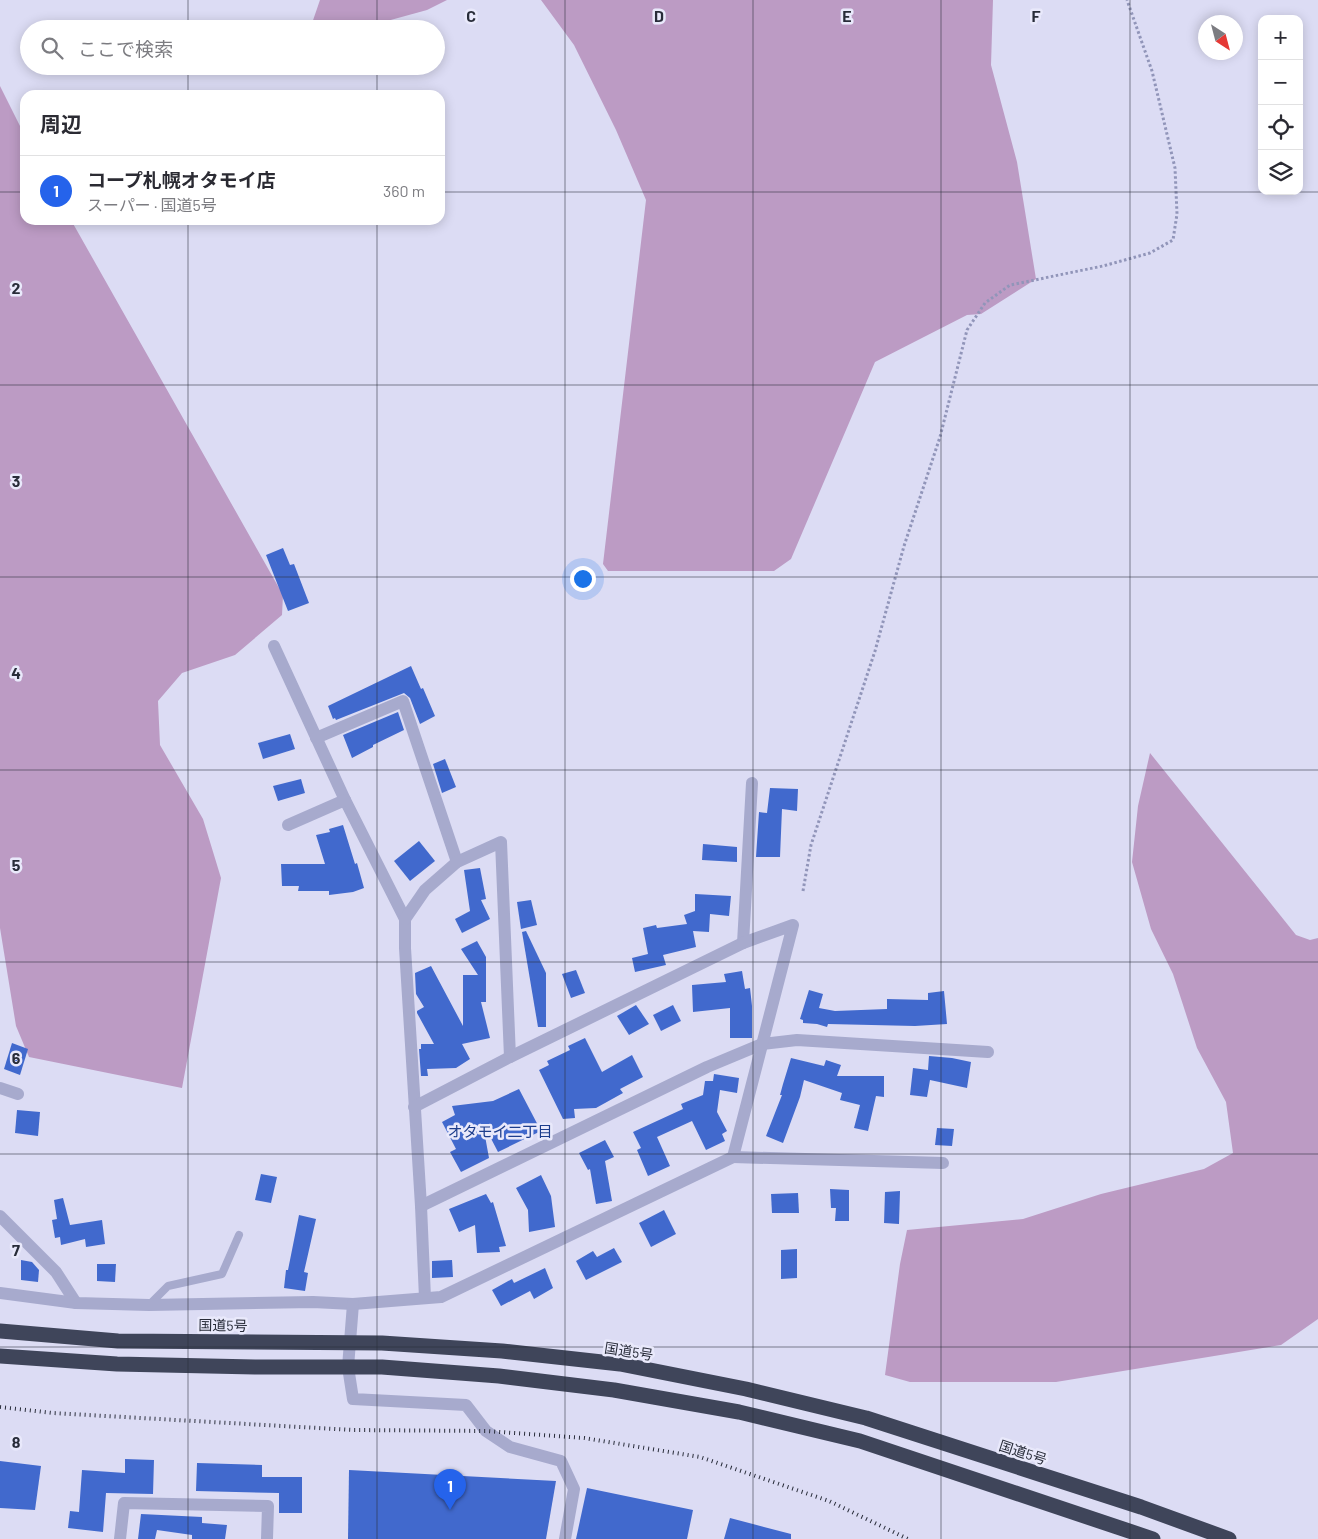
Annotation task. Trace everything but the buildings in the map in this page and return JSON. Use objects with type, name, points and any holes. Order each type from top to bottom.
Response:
[{"type":"highway","name":"国道5号","points":[[0,1331],[118,1341],[382,1344],[502,1351],[610,1363],[746,1389],[866,1418],[1141,1507],[1229,1539]]},
{"type":"highway","points":[[0,1356],[117,1364],[255,1367],[348,1366],[421,1370],[614,1390],[739,1412],[860,1442],[1153,1539]]},
{"type":"street","points":[[274,646],[345,800],[405,918],[405,948],[421,1206],[424,1298]]},
{"type":"street","points":[[316,738],[404,701],[457,862]]},
{"type":"street","points":[[743,942],[752,783]]},
{"type":"street","points":[[288,825],[345,800]]},
{"type":"street","points":[[405,918],[425,890],[457,862],[502,842],[510,1057]]},
{"type":"street","points":[[414,1107],[510,1057],[743,942],[793,926],[733,1157]]},
{"type":"street","points":[[421,1206],[707,1066],[762,1044],[797,1040],[988,1052]]},
{"type":"street","points":[[0,1088],[18,1094]]},
{"type":"street","points":[[0,1293],[76,1303],[149,1304],[313,1302],[353,1304],[441,1297],[733,1157],[943,1163]]},
{"type":"street","points":[[0,1216],[56,1272],[76,1303]]},
{"type":"street","points":[[353,1304],[348,1366],[353,1400],[466,1404],[486,1431],[510,1447],[561,1461],[574,1490],[565,1539]]},
{"type":"street","points":[[120,1539],[124,1503],[268,1506],[267,1539]]},
{"type":"lane","points":[[149,1304],[168,1286],[222,1274],[239,1235]]},
{"type":"path","points":[[803,891],[811,845],[874,651],[904,546],[940,438],[967,330],[985,303],[1010,285],[1103,266],[1150,253],[1173,240],[1177,214],[1175,168],[1152,71],[1126,0]]},
{"type":"shaded area","points":[[320,0],[447,0],[427,10],[391,20],[313,20]]},
{"type":"shaded area","points":[[541,0],[993,0],[991,65],[1017,162],[1036,279],[981,314],[967,315],[875,362],[791,559],[774,571],[608,571],[603,564],[646,200],[616,130],[574,45]]},
{"type":"shaded area","points":[[0,86],[20,126],[20,225],[74,225],[283,595],[282,615],[235,655],[182,673],[158,701],[160,745],[203,819],[221,878],[182,1088],[29,1057],[16,1026],[0,928]]},
{"type":"shaded area","points":[[1150,753],[1296,935],[1310,940],[1318,938],[1318,1319],[1281,1345],[1056,1382],[910,1382],[885,1375],[900,1264],[907,1230],[1023,1219],[1101,1194],[1204,1169],[1233,1153],[1226,1102],[1197,1048],[1173,974],[1151,929],[1132,862],[1138,806]]},
{"type":"railway","points":[[0,1407],[53,1413],[353,1430],[486,1431],[584,1438],[700,1457],[829,1501],[908,1539]]},
{"type":"place","name":"コープ札幌オタモイ店","points":[[450,1510]]},
{"type":"district","name":"オタモイ二丁目","points":[[500,1131]]}]
